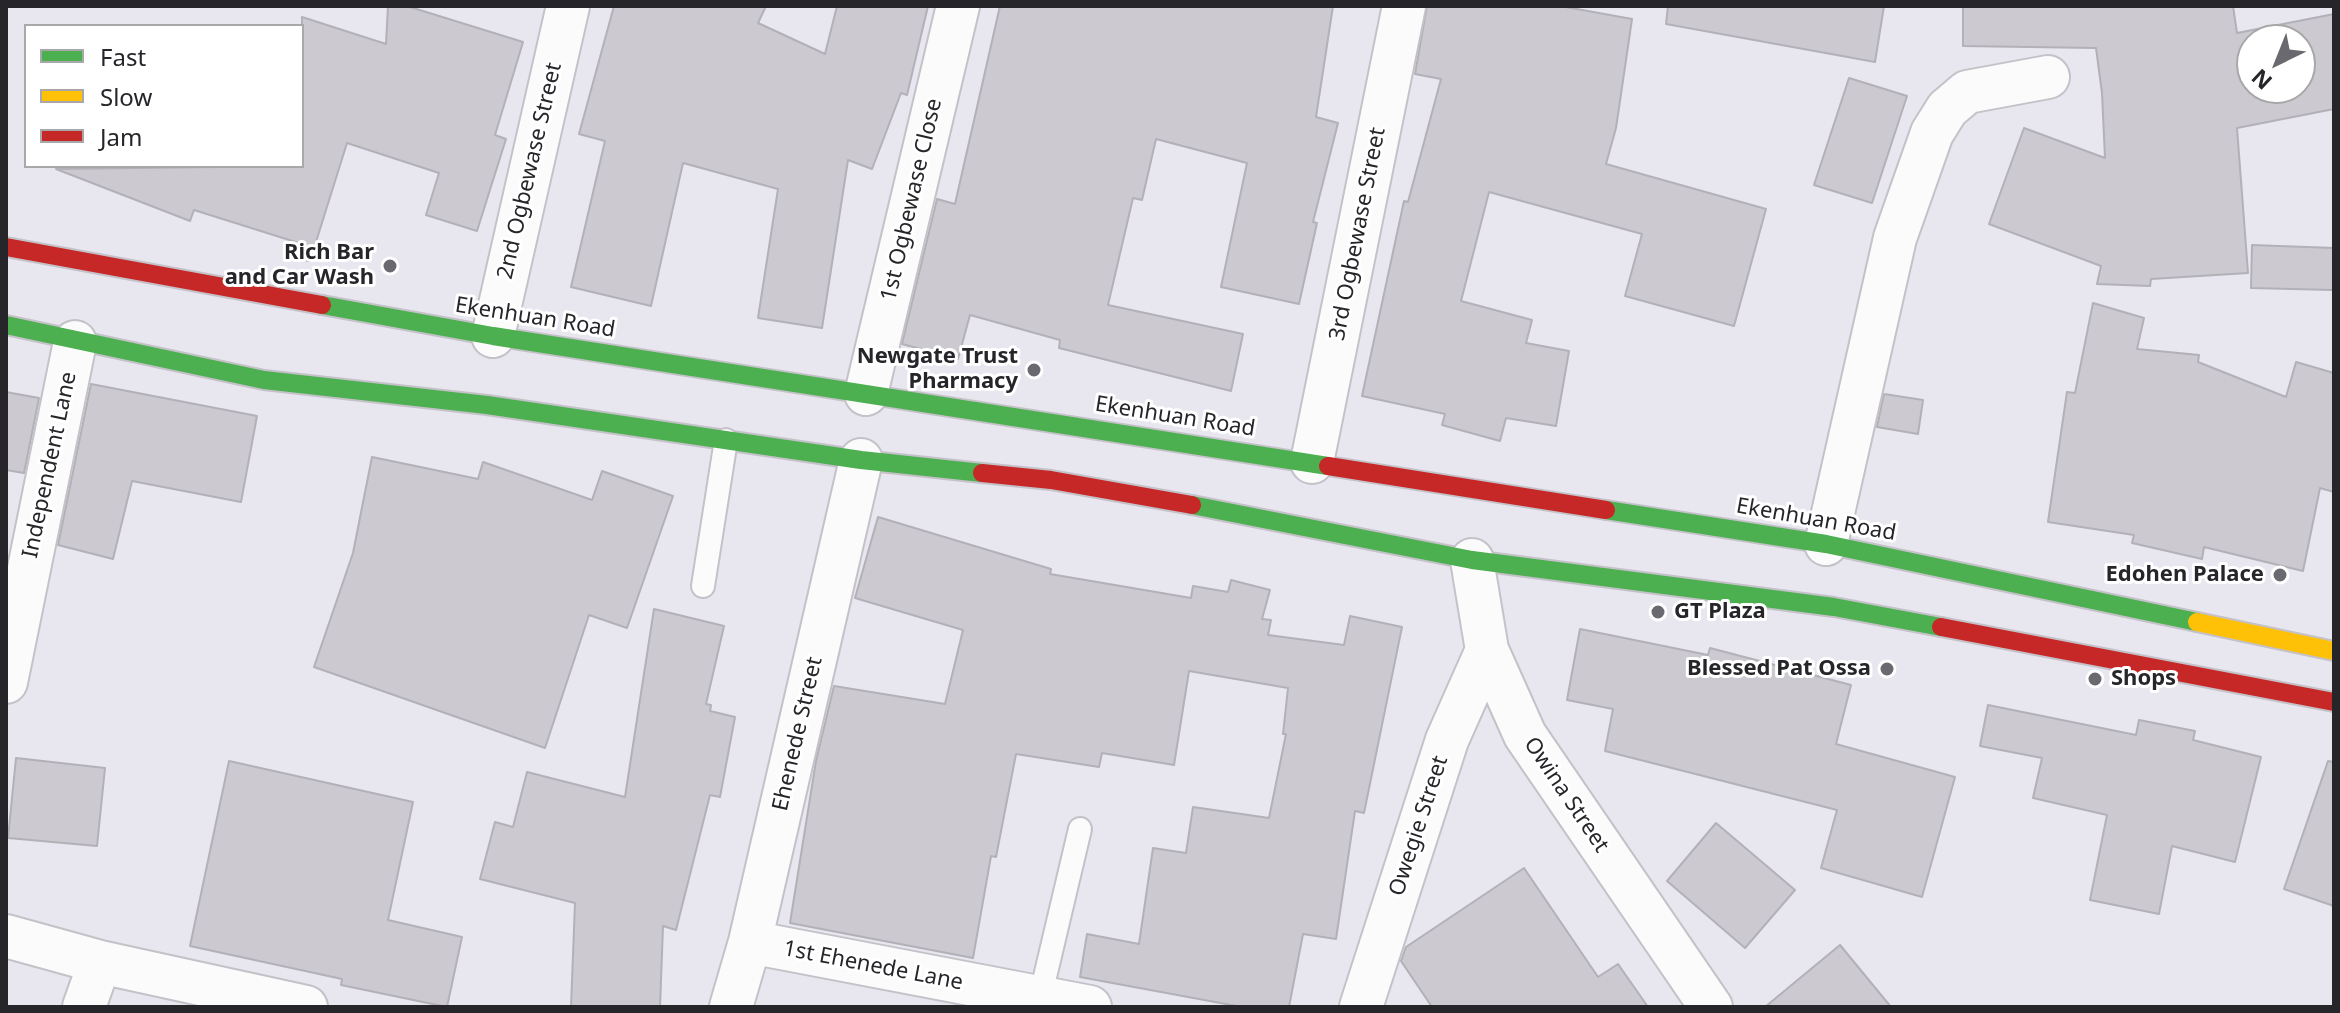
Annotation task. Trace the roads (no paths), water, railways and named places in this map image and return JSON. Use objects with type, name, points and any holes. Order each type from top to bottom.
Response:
[{"type":"main road","name":"Ekenhuan Road","points":[[6,247],[493,336],[1826,544],[2334,651]]},
{"type":"main road","points":[[6,325],[264,380],[487,405],[861,460],[1051,480],[1305,525],[1472,560],[1834,607],[2334,702]]},
{"type":"street","name":"2nd Ogbewase Street","points":[[493,336],[568,6]]},
{"type":"street","name":"1st Ogbewase Close","points":[[866,394],[958,6]]},
{"type":"street","name":"3rd Ogbewase Street","points":[[1312,462],[1404,6]]},
{"type":"street","points":[[1826,544],[1895,238],[1932,133],[1947,109],[1967,92],[2048,77]]},
{"type":"street","name":"Independent Lane","points":[[6,682],[75,342]]},
{"type":"street","name":"Ehenede Street","points":[[731,1007],[750,942],[861,460]]},
{"type":"street","name":"Owina Street","points":[[1472,560],[1487,650],[1525,735],[1711,1007]]},
{"type":"street","name":"Owegie Street","points":[[1361,1007],[1447,740],[1487,650]]},
{"type":"street","points":[[6,936],[100,962],[306,1007]]},
{"type":"street","name":"1st Ehenede Lane","points":[[750,942],[1090,1007]]},
{"type":"street","points":[[84,1007],[100,962]]},
{"type":"lane","points":[[703,586],[726,440]]},
{"type":"lane","points":[[1040,998],[1080,829]]},
{"type":"place","name":"Rich Bar and Car Wash","points":[[390,266]]},
{"type":"place","name":"Newgate Trust Pharmacy","points":[[1034,370]]},
{"type":"place","name":"Edohen Palace","points":[[2280,575]]},
{"type":"place","name":"GT Plaza","points":[[1658,612]]},
{"type":"place","name":"Blessed Pat Ossa","points":[[1887,669]]},
{"type":"place","name":"Shops","points":[[2095,679]]}]
